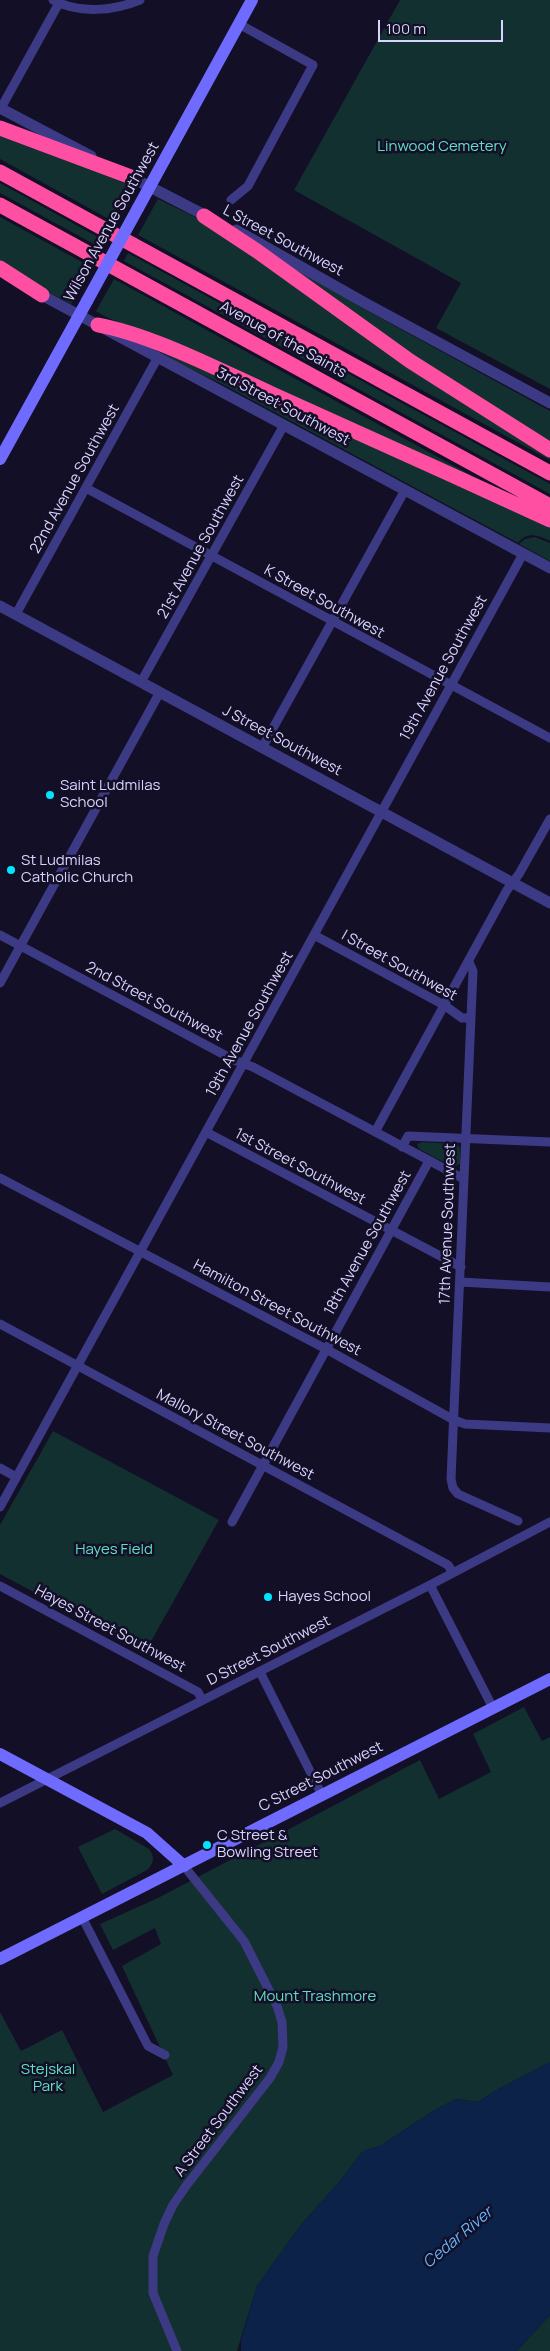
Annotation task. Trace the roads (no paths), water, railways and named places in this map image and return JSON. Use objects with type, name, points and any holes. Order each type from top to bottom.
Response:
[{"type":"highway","points":[[0,128],[131,178]]},
{"type":"highway","name":"Avenue of the Saints","points":[[0,172],[550,473]]},
{"type":"highway","name":"Avenue of the Saints","points":[[0,205],[550,506]]},
{"type":"highway","points":[[204,216],[258,251],[410,361],[550,450]]},
{"type":"highway","points":[[0,268],[42,295]]},
{"type":"highway","points":[[98,324],[123,331],[207,365],[550,520]]},
{"type":"main road","name":"Wilson Avenue Southwest","points":[[0,458],[252,0]]},
{"type":"main road","name":"C Street Southwest","points":[[0,1959],[550,1679]]},
{"type":"main road","points":[[0,1754],[147,1833],[184,1866]]},
{"type":"street","points":[[1,108],[56,2],[96,10],[117,7],[140,0]]},
{"type":"street","points":[[231,200],[248,186],[314,64],[239,24]]},
{"type":"street","name":"L Street Southwest","points":[[1,108],[204,216],[272,249],[364,303],[550,403]]},
{"type":"street","name":"3rd Street Southwest","points":[[0,275],[98,324],[550,568]]},
{"type":"street","name":"22nd Avenue Southwest","points":[[16,614],[158,357]]},
{"type":"street","name":"21st Avenue Southwest","points":[[141,682],[284,424]]},
{"type":"street","name":"K Street Southwest","points":[[86,488],[550,738]]},
{"type":"street","points":[[262,748],[405,490]]},
{"type":"street","name":"19th Avenue Southwest","points":[[0,1507],[523,554]]},
{"type":"street","name":"J Street Southwest","points":[[0,606],[550,903]]},
{"type":"street","points":[[0,982],[160,692]]},
{"type":"street","points":[[375,1132],[444,1005],[550,819]]},
{"type":"street","name":"2nd Street Southwest","points":[[0,935],[464,1179]]},
{"type":"street","name":"I Street Southwest","points":[[314,935],[444,1005],[462,1018],[470,1018]]},
{"type":"street","name":"17th Avenue Southwest","points":[[469,962],[473,971],[451,1479],[453,1488],[458,1494],[518,1521]]},
{"type":"street","name":"1st Street Southwest","points":[[206,1132],[460,1267]]},
{"type":"street","points":[[402,1147],[408,1136],[550,1142]]},
{"type":"street","name":"18th Avenue Southwest","points":[[232,1522],[264,1467],[429,1161]]},
{"type":"street","name":"Hamilton Street Southwest","points":[[0,1178],[326,1350],[454,1420],[465,1424],[550,1428]]},
{"type":"street","points":[[460,1282],[550,1287]]},
{"type":"street","name":"Mallory Street Southwest","points":[[0,1324],[448,1565],[453,1573]]},
{"type":"street","points":[[0,1468],[16,1477]]},
{"type":"street","name":"D Street Southwest","points":[[0,1803],[260,1672],[550,1522]]},
{"type":"street","points":[[430,1585],[492,1708]]},
{"type":"street","name":"Hayes Street Southwest","points":[[0,1586],[198,1692],[202,1700]]},
{"type":"street","points":[[260,1672],[322,1796]]},
{"type":"street","name":"A Street Southwest","points":[[177,2351],[153,2292],[153,2256],[155,2248],[173,2205],[270,2078],[279,2062],[283,2036],[282,2022],[277,2006],[244,1941],[184,1866]]},
{"type":"street","points":[[82,1917],[148,2046],[166,2055]]},
{"type":"water","name":"Cedar River","points":[[550,2062],[550,2315],[517,2351],[241,2351],[241,2341],[257,2286],[300,2226],[340,2181],[363,2151],[380,2146],[433,2111],[456,2099],[478,2102]]},
{"type":"place","name":"Saint Ludmilas School","points":[[50,795]]},
{"type":"place","name":"St Ludmilas Catholic Church","points":[[11,870]]},
{"type":"place","name":"Hayes School","points":[[268,1597]]},
{"type":"place","name":"C Street & Bowling Street","points":[[207,1845]]},
{"type":"park label","name":"Linwood Cemetery","points":[[442,147]]},
{"type":"park label","name":"Hayes Field","points":[[114,1550]]},
{"type":"park label","name":"Mount Trashmore","points":[[315,1997]]},
{"type":"park label","name":"Stejskal Park","points":[[48,2078]]}]
